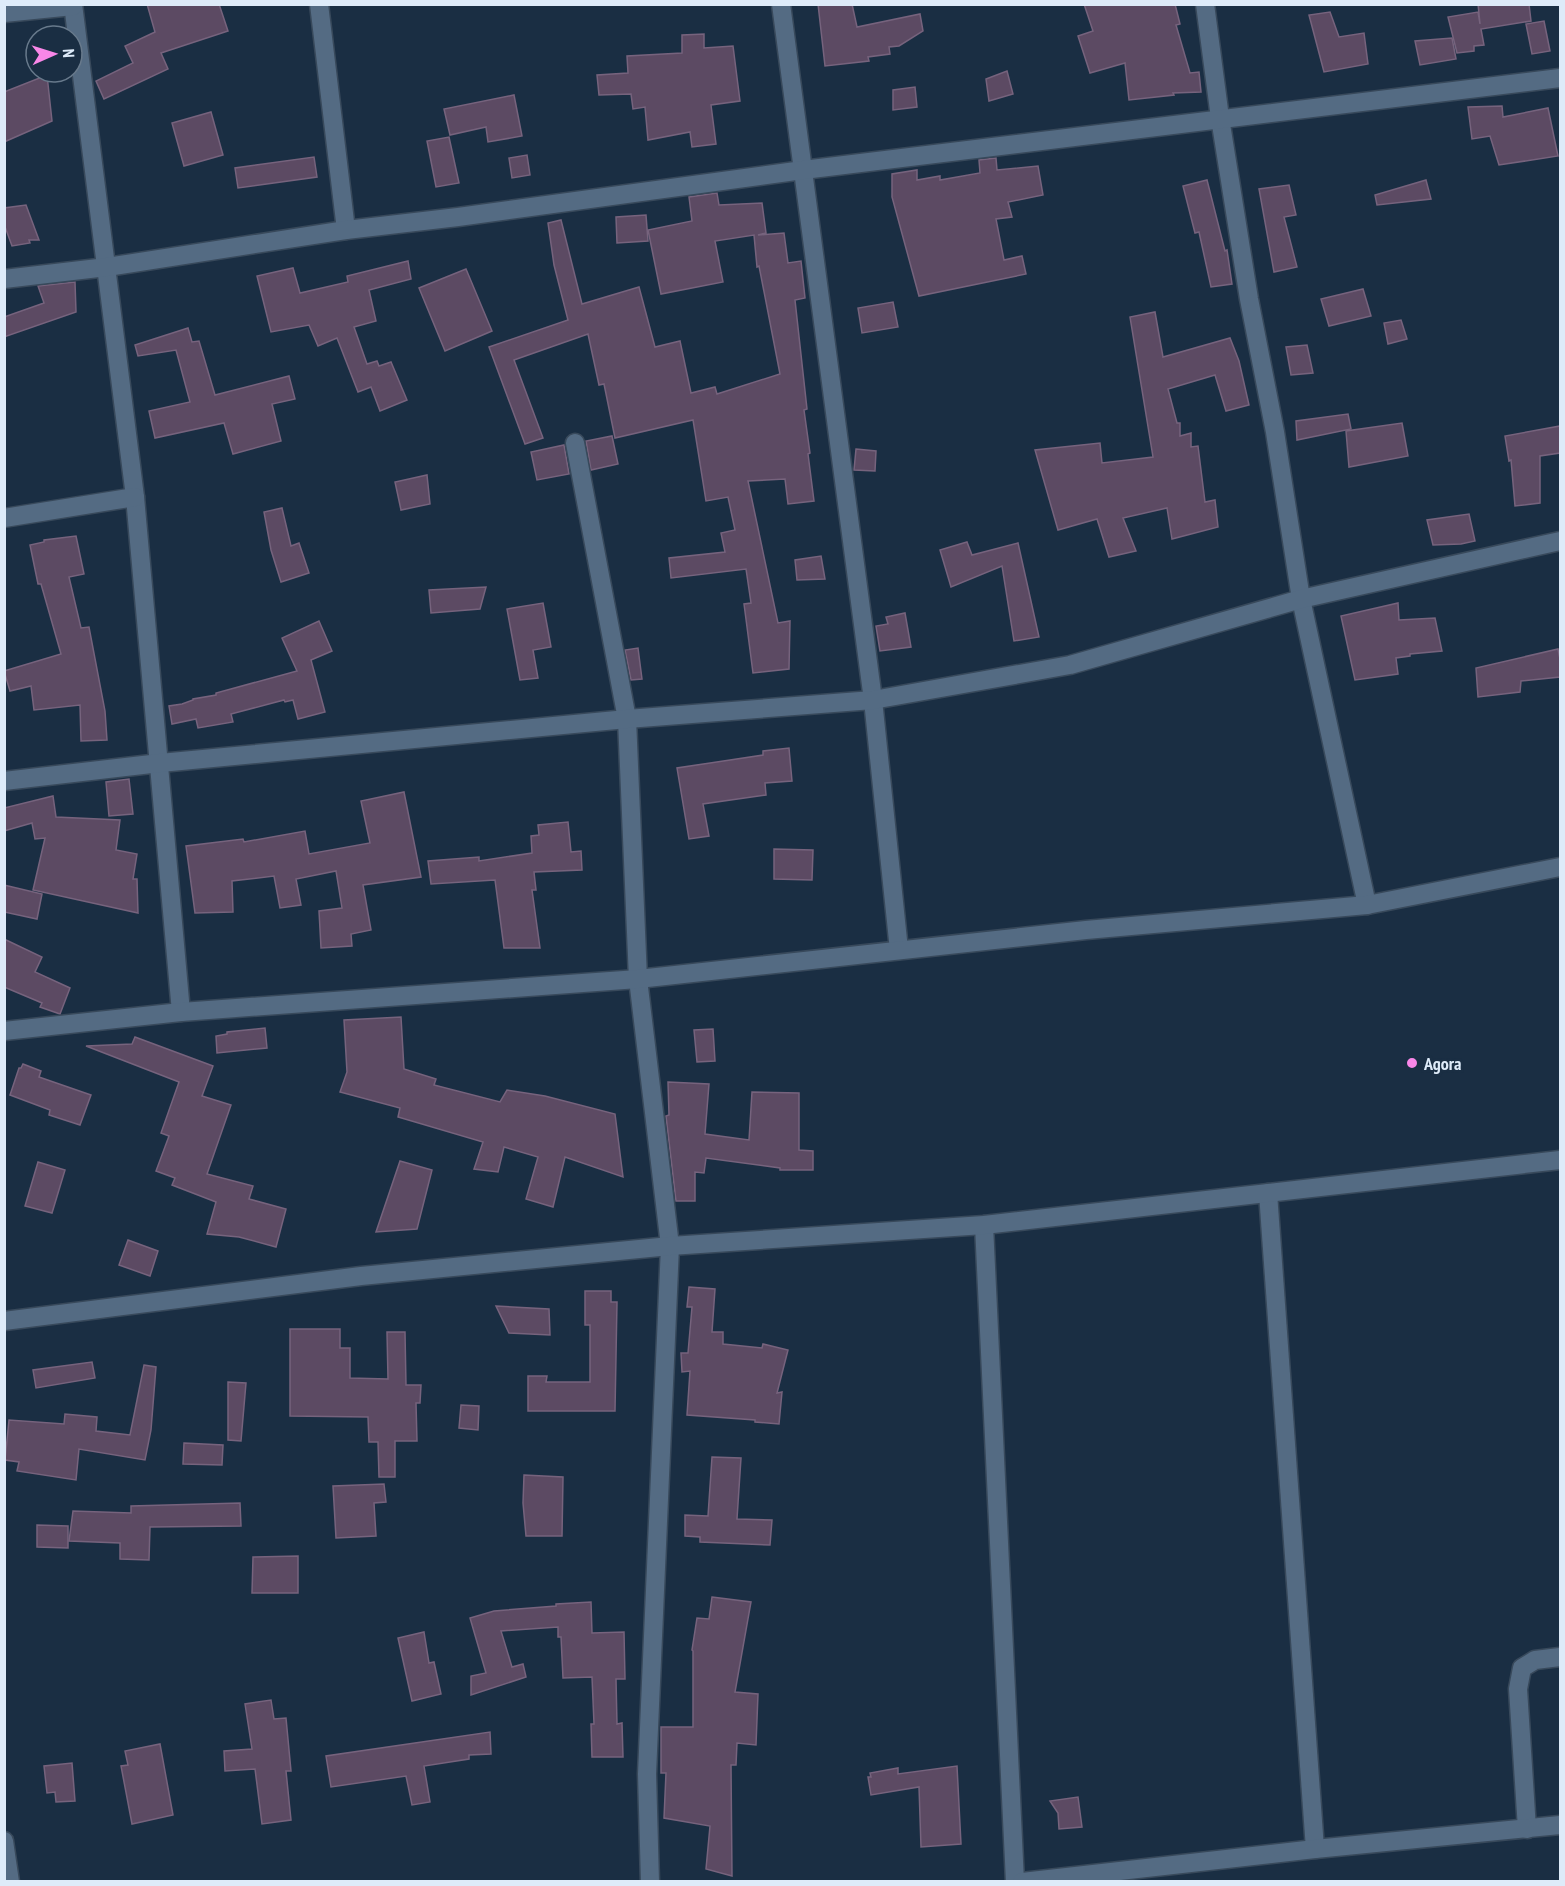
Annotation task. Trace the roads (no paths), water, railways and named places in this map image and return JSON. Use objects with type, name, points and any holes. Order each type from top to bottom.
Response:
[{"type":"street","points":[[319,4],[346,230]]},
{"type":"street","points":[[781,4],[873,700],[899,950]]},
{"type":"street","points":[[1205,4],[1220,118],[1249,299],[1275,432],[1301,599],[1367,905]]},
{"type":"street","points":[[4,13],[73,5],[135,497],[181,1012]]},
{"type":"street","points":[[4,279],[107,267],[346,230],[469,216],[803,170],[1560,78]]},
{"type":"street","points":[[575,443],[627,719],[638,979],[670,1246],[647,1774],[650,1881]]},
{"type":"street","points":[[4,518],[135,497]]},
{"type":"street","points":[[4,781],[160,763],[627,719],[873,700],[1070,664],[1301,599],[1560,541]]},
{"type":"street","points":[[4,1031],[181,1012],[638,979],[1086,930],[1367,905],[1560,867]]},
{"type":"street","points":[[4,1321],[361,1276],[670,1246],[984,1225],[1560,1160]]},
{"type":"street","points":[[1268,1193],[1316,1849]]},
{"type":"street","points":[[984,1225],[1015,1881]]},
{"type":"street","points":[[1527,1829],[1518,1689],[1522,1668],[1535,1660],[1560,1658]]},
{"type":"street","points":[[1022,1881],[1560,1825]]},
{"type":"street","points":[[4,1841],[10,1881]]},
{"type":"place","name":"Agora","points":[[1412,1063]]}]
